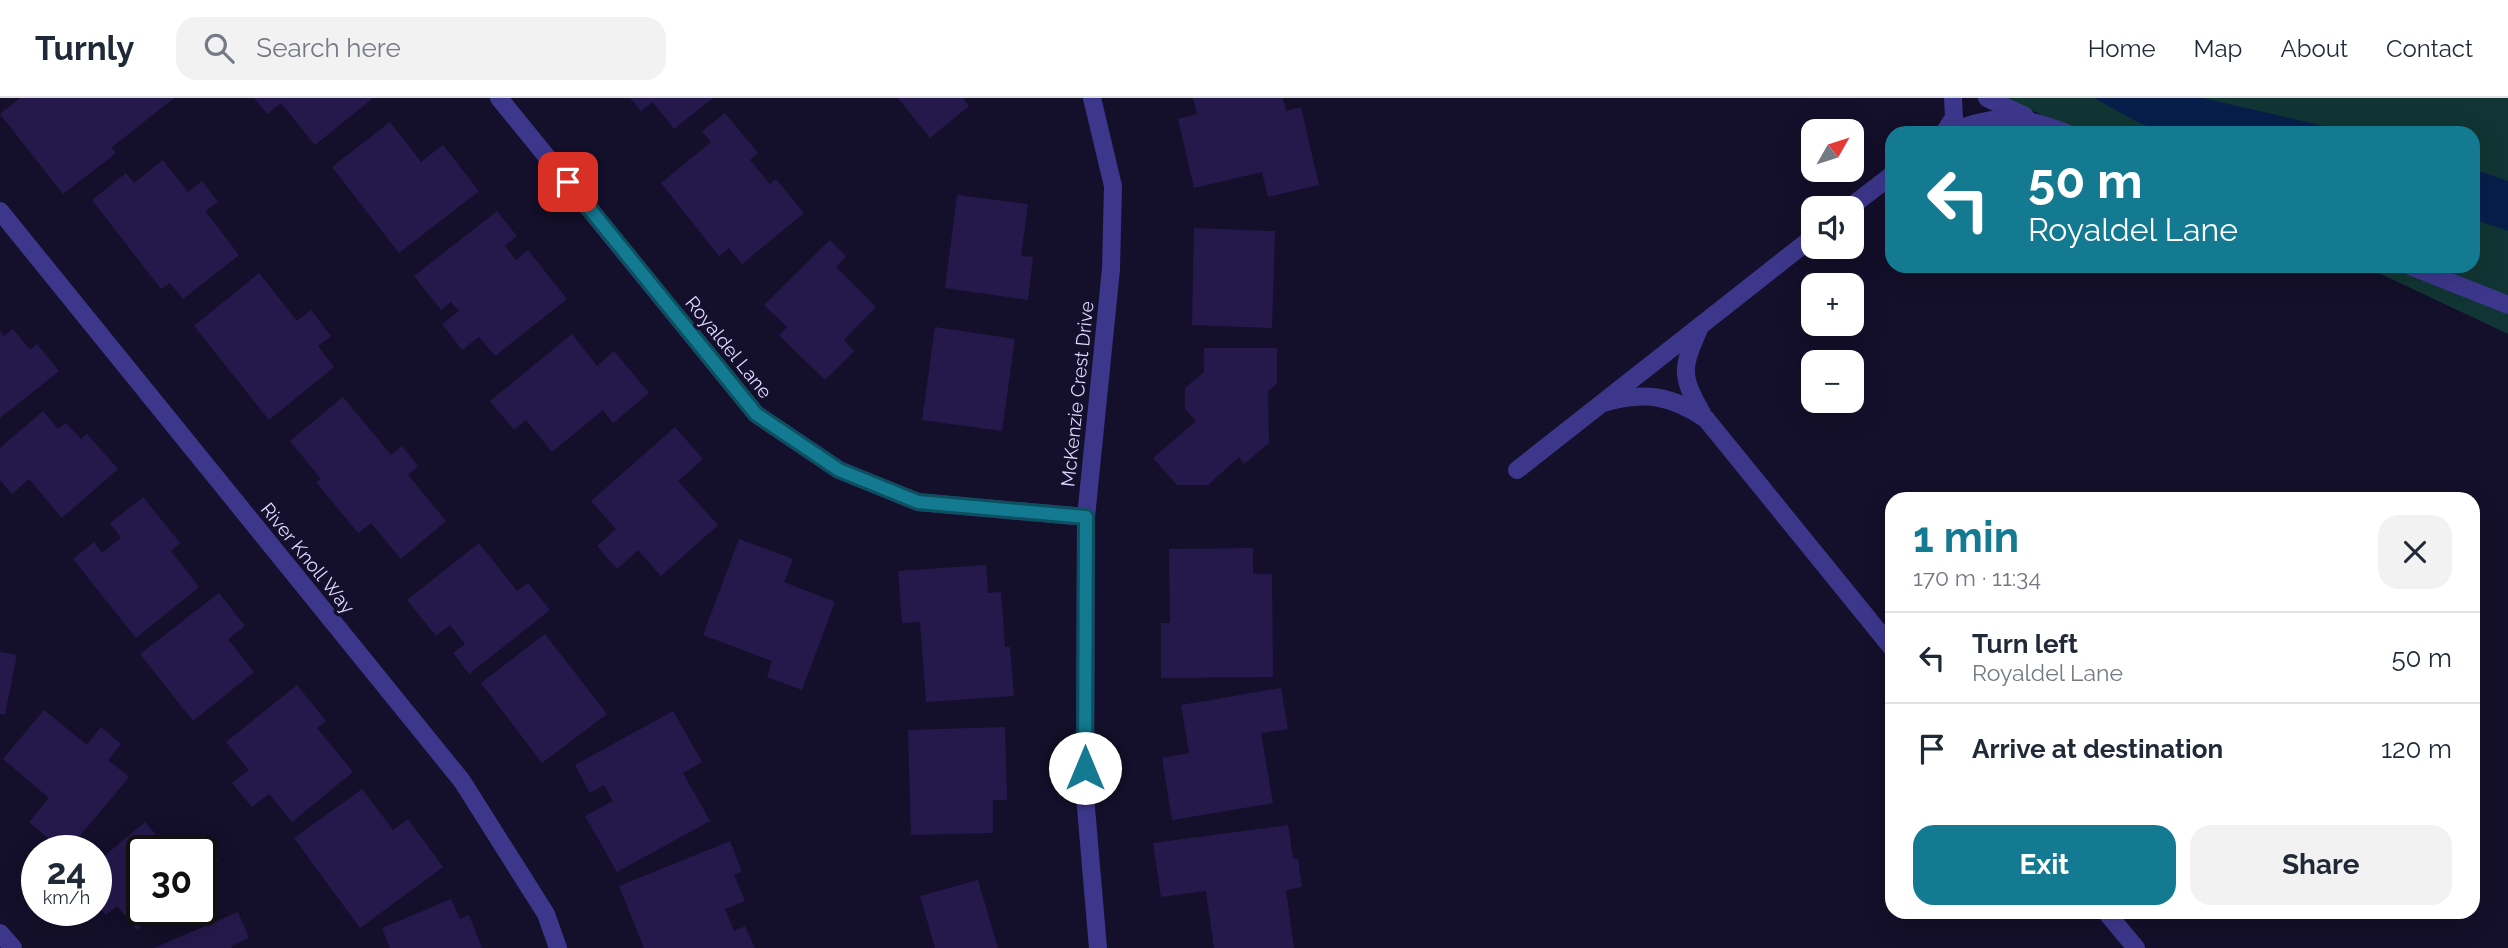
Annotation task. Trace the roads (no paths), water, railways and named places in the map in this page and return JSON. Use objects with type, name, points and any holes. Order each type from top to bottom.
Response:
[{"type":"street","name":"Royaldel Lane","points":[[499,98],[756,414],[839,470],[918,502],[1086,517]]},
{"type":"street","name":"McKenzie Crest Drive","points":[[1093,98],[1113,186],[1111,269],[1086,517],[1085,796],[1098,948]]},
{"type":"street","points":[[1949,126],[1954,117],[1953,98]]},
{"type":"street","points":[[1987,98],[2047,126]]},
{"type":"street","points":[[1966,126],[2008,117],[2034,121]]},
{"type":"street","points":[[1864,196],[1885,180]]},
{"type":"street","name":"River Knoll Way","points":[[0,211],[462,781],[546,914],[558,948]]},
{"type":"street","points":[[1517,470],[1801,247]]},
{"type":"street","points":[[2428,273],[2508,305]]},
{"type":"street","points":[[1701,326],[1687,357],[1685,374],[1690,391],[1706,419],[1885,639]]},
{"type":"street","points":[[1603,403],[1641,395],[1658,397],[1686,405],[1706,419]]},
{"type":"street","points":[[2112,919],[2136,948]]},
{"type":"street","points":[[0,933],[13,948]]},
{"type":"water","points":[[2094,98],[2203,98],[2324,126],[2149,126]]},
{"type":"water","points":[[2480,171],[2508,181],[2508,231],[2480,221]]}]
